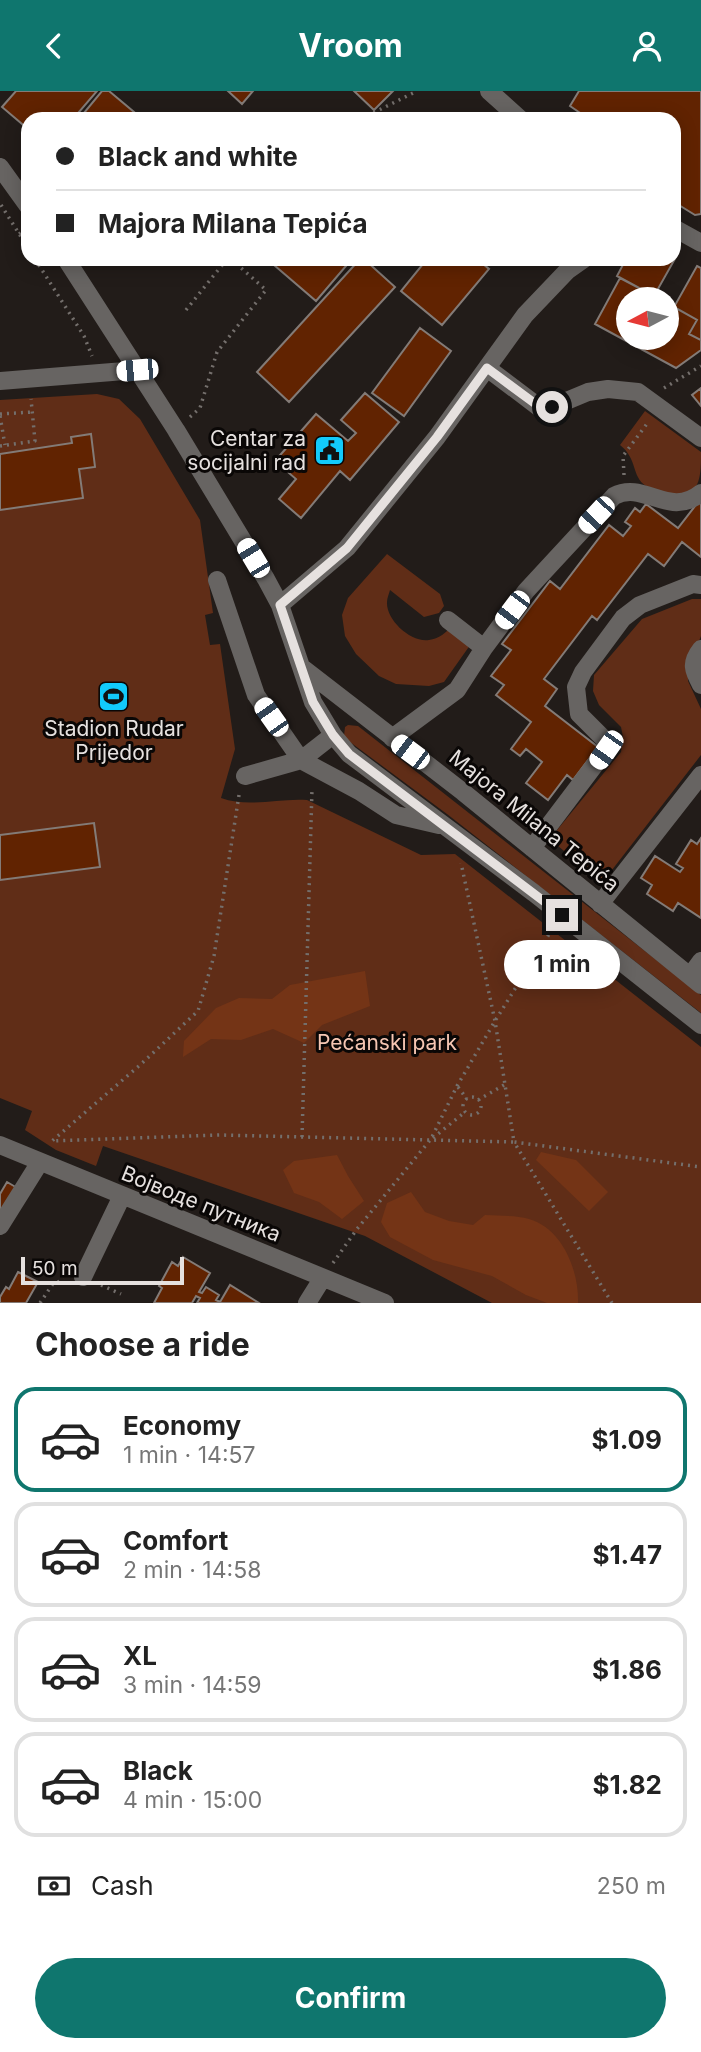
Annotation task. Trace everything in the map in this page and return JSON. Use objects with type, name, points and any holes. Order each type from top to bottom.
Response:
[{"type":"street","points":[[489,91],[512,112]]},
{"type":"street","points":[[0,167],[21,196]]},
{"type":"street","points":[[681,232],[701,243]]},
{"type":"street","points":[[70,266],[176,431],[280,605],[304,669],[313,702],[333,735],[349,754],[449,828],[701,1025]]},
{"type":"street","points":[[280,605],[347,548],[437,437],[525,315],[574,266]]},
{"type":"street","points":[[487,368],[541,408],[552,407],[588,392],[608,389],[638,392],[701,438]]},
{"type":"street","points":[[0,380],[137,370]]},
{"type":"street","points":[[392,738],[457,690],[526,591],[614,496],[625,491],[672,503],[687,501],[701,493]]},
{"type":"street","points":[[217,580],[256,695],[307,764],[359,791],[397,815],[449,828]]},
{"type":"street","points":[[532,848],[606,750],[605,740],[579,714],[576,687],[583,672],[623,618],[640,605],[693,585],[701,585]]},
{"type":"street","points":[[448,620],[484,648]]},
{"type":"street","points":[[701,649],[694,658],[694,667],[701,685]]},
{"type":"street","name":"Majora Milana Tepića","points":[[304,669],[600,904],[697,974]]},
{"type":"street","points":[[245,776],[307,764],[333,735]]},
{"type":"street","points":[[600,904],[701,775]]},
{"type":"street","name":"Војводе путника","points":[[0,1145],[385,1303]]},
{"type":"street","points":[[0,1226],[40,1162]]},
{"type":"street","points":[[83,1277],[122,1196]]},
{"type":"street","points":[[307,1303],[323,1279]]},
{"type":"path","points":[[375,112],[417,91]]},
{"type":"path","points":[[0,204],[21,237]]},
{"type":"path","points":[[39,266],[84,336],[99,374]]},
{"type":"path","points":[[186,310],[223,266]]},
{"type":"path","points":[[176,431],[200,408],[217,352],[266,289],[238,266]]},
{"type":"path","points":[[625,491],[623,456],[653,402],[701,366]]},
{"type":"path","points":[[30,379],[36,441],[3,446],[0,415],[33,412]]},
{"type":"path","points":[[302,1137],[307,764]]},
{"type":"path","points":[[245,776],[232,832],[214,956],[198,1011],[52,1141],[220,1135],[514,1142],[701,1167]]},
{"type":"path","points":[[449,828],[459,857],[495,1020],[514,1142],[611,1303]]},
{"type":"path","points":[[431,1139],[457,1086],[495,1020],[562,915]]},
{"type":"path","points":[[478,1100],[504,1085]]},
{"type":"path","points":[[457,1086],[467,1099]]},
{"type":"path","points":[[473,1097],[478,1100],[481,1105],[478,1113],[470,1115],[466,1112],[464,1104],[467,1099],[473,1097]]},
{"type":"path","points":[[323,1279],[357,1229],[431,1139],[466,1112]]},
{"type":"green space","name":"Pećanski park","points":[[97,394],[119,399],[140,419],[200,520],[213,613],[205,615],[210,645],[220,644],[235,749],[221,798],[253,803],[307,800],[421,855],[455,854],[701,1047],[701,1303],[492,1303],[365,1236],[103,1146],[96,1166],[56,1150],[25,1130],[32,1111],[0,1098],[0,400]]},
{"type":"green space","points":[[645,411],[701,452],[699,478],[693,490],[679,495],[654,489],[641,482],[630,456],[620,445]]},
{"type":"green space","points":[[387,554],[440,594],[444,606],[439,613],[424,617],[390,590],[388,609],[395,623],[408,634],[422,640],[439,637],[453,626],[473,641],[444,682],[429,686],[396,684],[379,676],[356,654],[345,636],[342,615],[348,598]]},
{"type":"green space","points":[[692,599],[701,599],[701,636],[688,669],[688,681],[701,709],[701,755],[605,879],[598,879],[552,841],[553,835],[621,752],[621,727],[599,705],[593,691],[594,675],[642,619]]},
{"type":"green space","points":[[358,726],[701,995],[701,1013],[447,814],[350,742],[344,736],[345,727]]},
{"type":"shaded area","points":[[365,971],[370,1006],[322,1025],[304,1043],[273,1029],[241,1040],[211,1039],[183,1057],[184,1041],[216,1008],[239,998],[272,999],[290,985]]},
{"type":"shaded area","points":[[541,1152],[576,1160],[608,1192],[589,1211],[536,1160]]},
{"type":"shaded area","points":[[337,1155],[364,1201],[342,1219],[319,1202],[294,1193],[283,1170],[294,1161]]},
{"type":"shaded area","points":[[411,1192],[425,1212],[449,1221],[473,1225],[485,1215],[519,1217],[541,1224],[560,1242],[567,1253],[576,1278],[578,1303],[547,1303],[492,1276],[433,1260],[390,1237],[381,1222],[387,1203]]},
{"type":"building","points":[[16,91],[97,91],[79,112],[21,112],[21,123],[2,107]]},
{"type":"building","points":[[102,91],[109,91],[134,112],[85,112]]},
{"type":"building","points":[[228,91],[253,91],[242,104]]},
{"type":"building","points":[[354,91],[393,91],[374,110]]},
{"type":"building","points":[[579,91],[701,91],[701,214],[695,215],[681,206],[681,112],[579,112],[570,106]]},
{"type":"building","points":[[275,266],[346,266],[316,301]]},
{"type":"building","points":[[354,266],[372,266],[395,287],[289,402],[257,372]]},
{"type":"building","points":[[421,266],[485,266],[489,269],[442,325],[401,291]]},
{"type":"building","points":[[622,266],[671,266],[659,287],[637,287],[617,276]]},
{"type":"building","points":[[697,266],[701,268],[701,340],[689,334],[697,320],[679,310],[679,298]]},
{"type":"building","points":[[620,278],[637,287],[616,287],[616,335],[595,324]]},
{"type":"building","points":[[679,310],[697,320],[689,334],[701,340],[701,350],[676,368],[643,350],[679,350]]},
{"type":"building","points":[[420,328],[451,351],[404,416],[372,393]]},
{"type":"building","points":[[701,388],[701,406],[692,395]]},
{"type":"building","name":"Centar za socijalni rad","points":[[365,393],[399,422],[350,480],[340,471],[301,518],[279,499],[296,479],[275,461],[316,414],[348,441],[356,433],[341,420]]},
{"type":"building","points":[[91,434],[95,467],[79,469],[83,498],[0,510],[0,454],[72,443],[71,437]]},
{"type":"building","points":[[699,501],[701,557],[682,542],[664,566],[648,554],[597,620],[592,616],[544,679],[557,689],[545,706],[598,747],[573,780],[567,775],[548,800],[526,783],[542,762],[526,749],[520,756],[511,749],[531,722],[496,695],[504,685],[491,676],[511,650],[502,644],[550,581],[560,589],[609,525],[623,536],[631,526],[625,522],[635,508],[640,512],[646,504],[678,528]]},
{"type":"building","points":[[94,823],[100,867],[0,880],[0,835]]},
{"type":"building","points":[[701,838],[701,918],[678,903],[673,911],[647,894],[652,885],[641,878],[655,856],[680,872],[683,868],[676,864],[691,840],[697,844]]},
{"type":"building","points":[[7,1182],[19,1189],[0,1221],[0,1194]]},
{"type":"building","points":[[183,1257],[210,1273],[199,1292],[202,1293],[206,1287],[219,1295],[216,1300],[220,1302],[230,1285],[259,1303],[197,1303],[200,1298],[196,1296],[192,1303],[154,1303],[162,1288],[159,1286],[172,1262],[178,1266]]},
{"type":"building","points":[[18,1272],[38,1282],[26,1303],[0,1303],[0,1297],[6,1287],[9,1289]]},
{"type":"place","name":"Centar za socijalni rad","points":[[329,451]]},
{"type":"place","name":"Stadion Rudar Prijedor","points":[[114,697]]},
{"type":"route","points":[[552,407],[541,408],[487,368],[437,437],[347,548],[280,605],[304,669],[313,702],[333,735],[349,754],[562,915]]}]
